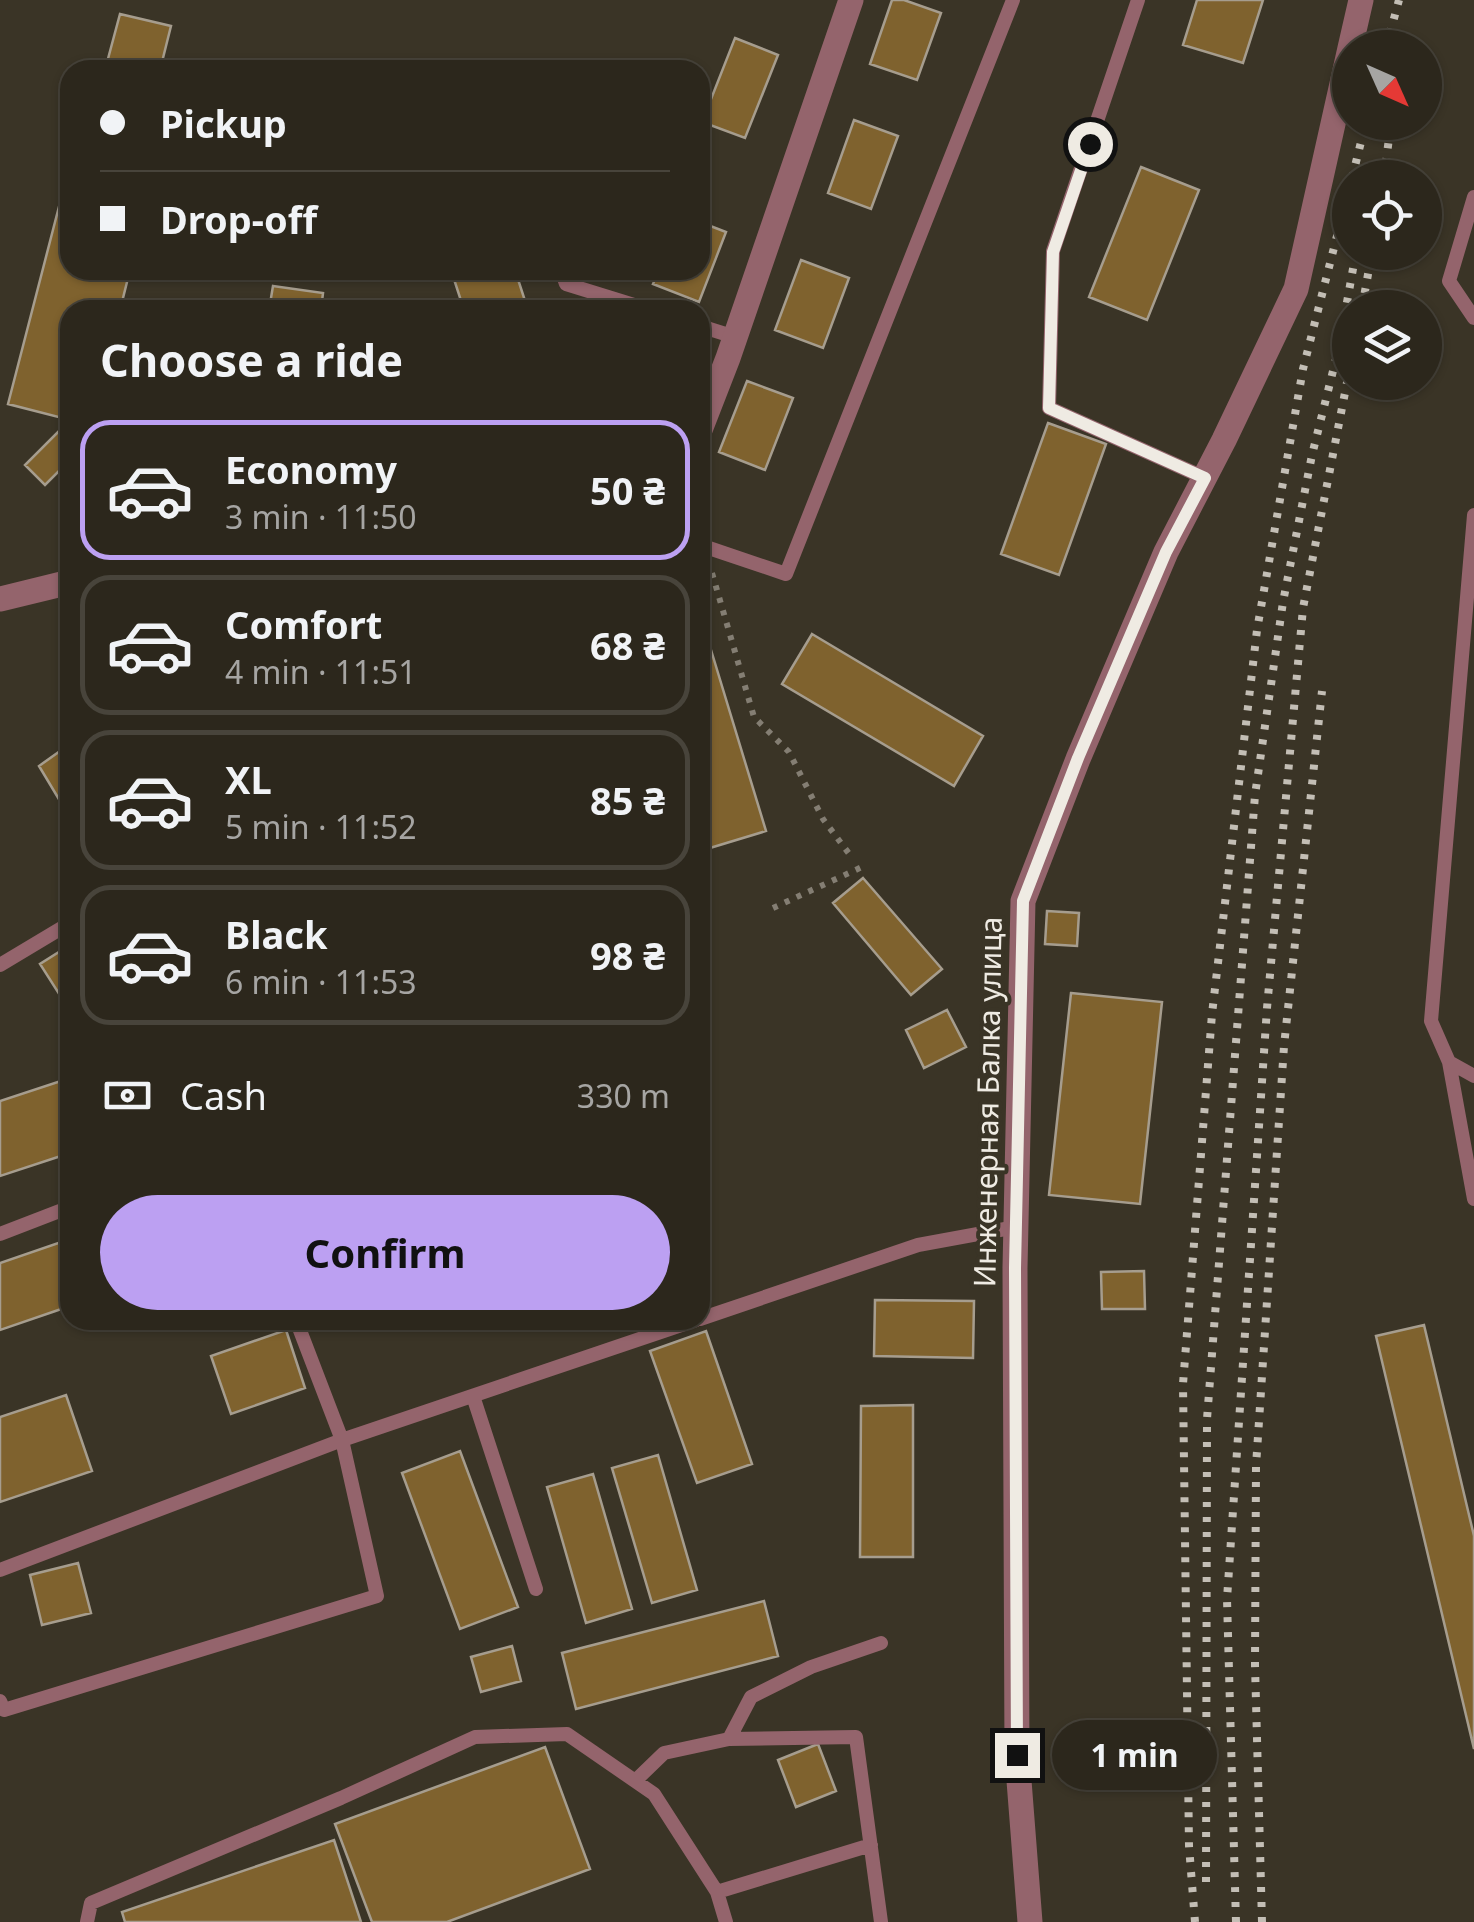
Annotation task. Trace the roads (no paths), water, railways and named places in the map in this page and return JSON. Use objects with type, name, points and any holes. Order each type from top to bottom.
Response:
[{"type":"street","points":[[710,403],[851,0]]},
{"type":"street","name":"Инженерная Балка улица","points":[[1354,30],[1361,0]]},
{"type":"street","name":"Инженерная Балка улица","points":[[1030,1922],[1017,1755],[1016,1228],[1023,901],[1078,758],[1166,552],[1296,288],[1332,128]]},
{"type":"street","points":[[0,599],[60,584]]},
{"type":"lane","points":[[710,548],[786,574],[1013,0]]},
{"type":"lane","points":[[1138,0],[1053,252],[1049,408],[1205,478]]},
{"type":"lane","points":[[1474,197],[1450,282],[1474,318]]},
{"type":"lane","points":[[565,280],[566,284],[618,300]]},
{"type":"lane","points":[[710,329],[735,337]]},
{"type":"lane","points":[[1474,516],[1431,1021],[1449,1062],[1474,1199]]},
{"type":"lane","points":[[0,965],[60,929]]},
{"type":"lane","points":[[1449,1062],[1474,1076]]},
{"type":"lane","points":[[0,1234],[60,1211]]},
{"type":"lane","points":[[710,1315],[918,1245],[1016,1228]]},
{"type":"lane","points":[[0,1701],[4,1710],[377,1596],[342,1440],[300,1330]]},
{"type":"lane","points":[[0,1570],[342,1440],[666,1330]]},
{"type":"lane","points":[[473,1396],[536,1590]]},
{"type":"lane","points":[[729,1738],[752,1697],[811,1668],[882,1643]]},
{"type":"lane","points":[[87,1922],[92,1903],[475,1737],[567,1734],[654,1794],[717,1892],[726,1922]]},
{"type":"lane","points":[[635,1781],[664,1753],[729,1738],[856,1737],[880,1922]]},
{"type":"lane","points":[[717,1892],[870,1846]]},
{"type":"railway","points":[[1391,30],[1399,0]]},
{"type":"railway","points":[[1356,160],[1362,140]]},
{"type":"railway","points":[[1386,160],[1389,140]]},
{"type":"railway","points":[[1195,1922],[1189,1846],[1183,1384],[1212,1014],[1257,630],[1303,369],[1332,255]]},
{"type":"railway","points":[[1206,1882],[1207,1419],[1255,795],[1283,602],[1353,270]]},
{"type":"railway","points":[[1365,290],[1369,270]]},
{"type":"railway","points":[[1236,1922],[1227,1599],[1267,1008],[1303,608],[1344,400]]},
{"type":"railway","points":[[1262,1922],[1255,1665],[1256,1466],[1284,1046],[1322,691]]}]
